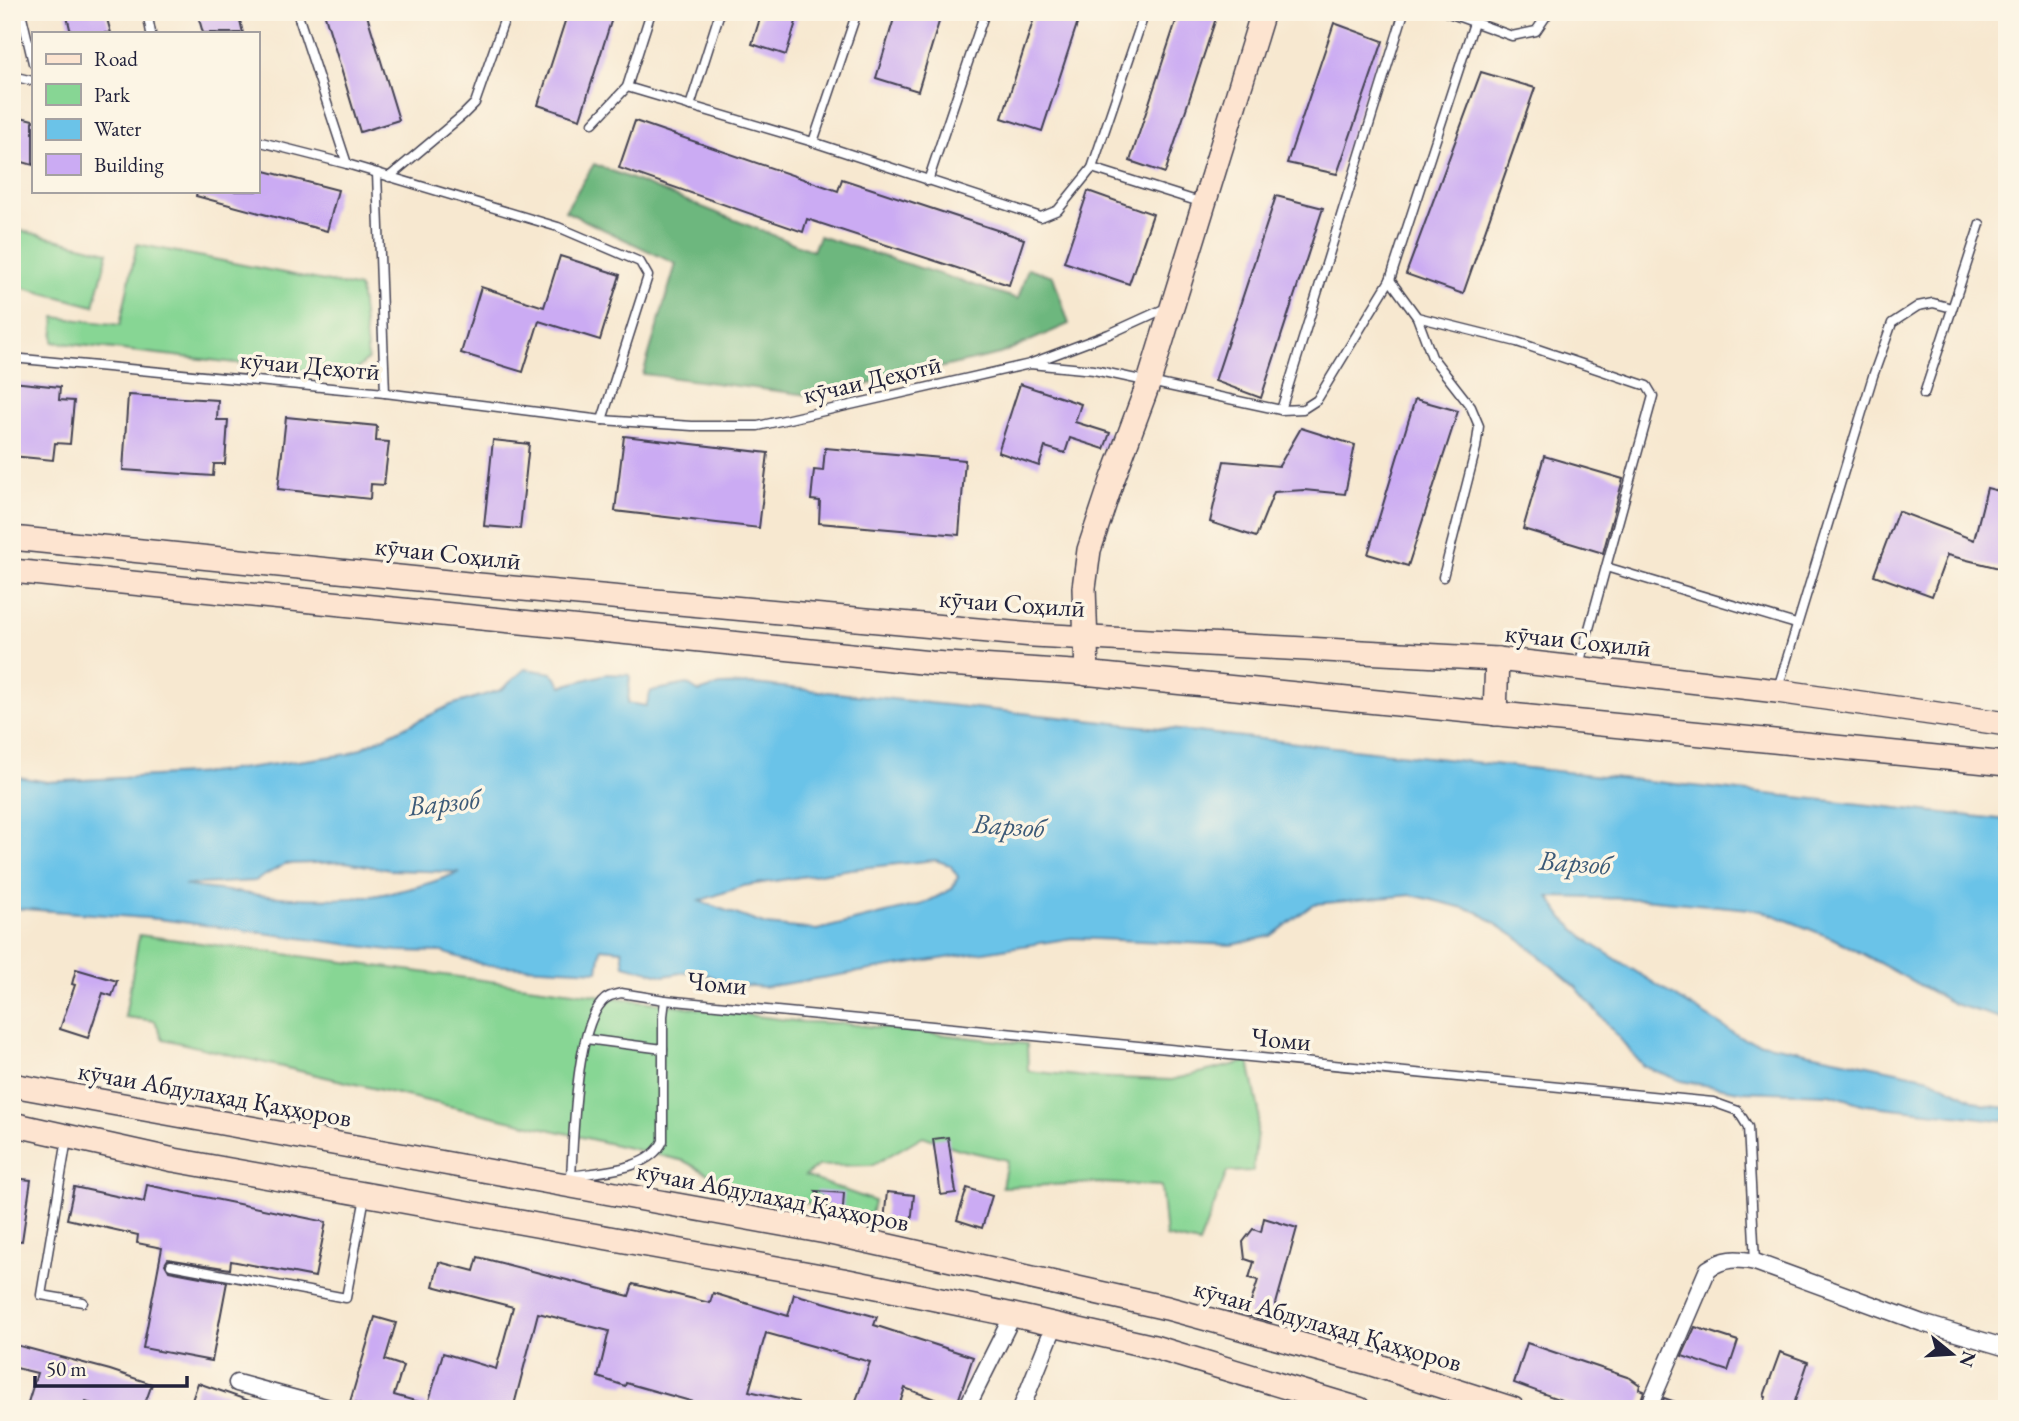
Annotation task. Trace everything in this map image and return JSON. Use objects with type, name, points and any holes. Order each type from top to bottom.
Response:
[{"type":"main road","points":[[1087,674],[1084,588],[1089,550],[1149,382],[1263,12]]},
{"type":"main road","name":"кӯчаи Соҳилӣ","points":[[12,538],[468,584],[1033,635],[1497,659],[1777,691],[2007,724]]},
{"type":"main road","points":[[12,571],[931,663],[1087,674],[2007,765]]},
{"type":"main road","points":[[1494,714],[1497,659]]},
{"type":"main road","name":"кӯчаи Абдулаҳад Қаҳҳоров","points":[[12,1085],[826,1232],[1167,1308],[1373,1364],[1513,1409]]},
{"type":"main road","points":[[12,1124],[174,1160],[843,1280],[1013,1315],[1154,1347],[1359,1409]]},
{"type":"street","points":[[1648,1409],[1708,1269],[1720,1260],[1737,1258],[1755,1262],[1922,1323],[2007,1348]]},
{"type":"street","points":[[966,1409],[1013,1315]]},
{"type":"street","points":[[1021,1409],[1055,1324]]},
{"type":"street","points":[[237,1383],[333,1409]]},
{"type":"lane","points":[[21,12],[32,58]]},
{"type":"lane","points":[[147,12],[151,32]]},
{"type":"lane","points":[[297,12],[347,164]]},
{"type":"lane","points":[[389,177],[475,103],[507,12]]},
{"type":"lane","points":[[593,123],[627,87],[651,12]]},
{"type":"lane","points":[[690,106],[720,12]]},
{"type":"lane","points":[[813,142],[857,12]]},
{"type":"lane","points":[[928,181],[985,12]]},
{"type":"lane","points":[[627,87],[813,142],[1041,218],[1058,210],[1092,168],[1146,12]]},
{"type":"lane","points":[[1404,12],[1282,410],[1303,409],[1317,400],[1390,280],[1474,23]]},
{"type":"lane","points":[[1446,12],[1512,36],[1536,31],[1549,12]]},
{"type":"lane","points":[[12,76],[32,81]]},
{"type":"lane","points":[[259,142],[347,164],[558,227],[640,262],[648,276],[603,420]]},
{"type":"lane","points":[[1092,168],[1203,203]]},
{"type":"lane","points":[[377,173],[386,393]]},
{"type":"lane","points":[[1924,394],[1980,224]]},
{"type":"lane","points":[[1390,280],[1417,317],[1432,358],[1471,407],[1479,426],[1476,448],[1443,577]]},
{"type":"lane","points":[[1777,691],[1873,376],[1892,323],[1918,306],[1933,303],[1952,308]]},
{"type":"lane","points":[[1030,365],[1171,306]]},
{"type":"lane","points":[[1417,317],[1517,342],[1613,373],[1651,390],[1653,396],[1578,667]]},
{"type":"lane","name":"кӯчаи Деҳотӣ","points":[[12,358],[386,393],[603,420],[692,426],[758,426],[1030,365],[1081,368],[1282,410]]},
{"type":"lane","points":[[1606,567],[1796,624]]},
{"type":"lane","name":"Чоми","points":[[586,1039],[594,1013],[602,1002],[609,996],[631,993],[665,1000],[1713,1102],[1738,1111],[1748,1127],[1755,1262]]},
{"type":"lane","points":[[663,1049],[586,1039],[577,1093],[571,1176],[630,1165],[649,1158],[659,1149],[663,1141],[665,1000]]},
{"type":"lane","points":[[67,1136],[41,1295],[83,1302]]},
{"type":"lane","points":[[171,1265],[346,1298],[366,1194]]},
{"type":"green space","points":[[594,164],[813,251],[819,236],[1018,299],[1028,268],[1053,276],[1069,324],[1000,354],[816,396],[643,374],[676,264],[565,211]]},
{"type":"green space","points":[[15,229],[108,252],[94,306],[12,285],[12,238]]},
{"type":"green space","points":[[137,244],[360,288],[368,359],[350,376],[53,342],[55,317],[120,325]]},
{"type":"green space","points":[[139,935],[802,1022],[839,1023],[1027,1044],[1028,1071],[1087,1077],[1171,1080],[1249,1061],[1259,1111],[1253,1171],[1227,1172],[1199,1244],[1166,1237],[1161,1186],[1099,1183],[1002,1187],[1007,1160],[959,1149],[923,1136],[873,1165],[818,1166],[805,1176],[874,1201],[871,1215],[738,1190],[684,1161],[163,1039],[155,1021],[125,1017]]},
{"type":"water","name":"Варзоб","points":[[525,669],[552,673],[562,686],[606,674],[630,675],[628,703],[646,706],[651,691],[687,684],[699,692],[720,685],[754,684],[2007,820],[2007,934],[2000,934],[2007,938],[2007,1020],[1954,1004],[1837,940],[1761,910],[1643,899],[1549,897],[1563,918],[1592,944],[1743,1039],[1930,1078],[1983,1105],[2007,1108],[2007,1121],[1865,1105],[1830,1094],[1740,1091],[1681,1081],[1643,1066],[1576,987],[1522,941],[1476,911],[1412,895],[1314,904],[1271,936],[1232,945],[1072,938],[765,987],[728,984],[697,970],[664,976],[624,965],[622,950],[601,948],[598,971],[484,965],[442,952],[397,951],[159,919],[12,908],[12,776],[47,782],[209,773],[349,754],[451,705],[501,690]],"holes":[[[935,860],[950,865],[958,877],[952,889],[923,904],[817,930],[766,925],[699,901],[743,886],[851,869]],[[345,862],[390,870],[459,872],[405,890],[352,898],[271,896],[184,885],[255,881],[285,864]]]},
{"type":"building","points":[[66,12],[105,12],[111,32],[71,32]]},
{"type":"building","points":[[197,12],[238,12],[243,32],[203,32]]},
{"type":"building","points":[[324,12],[366,12],[399,120],[360,132]]},
{"type":"building","points":[[568,12],[614,12],[580,119],[538,105]]},
{"type":"building","points":[[762,12],[799,12],[786,55],[752,44]]},
{"type":"building","points":[[896,12],[942,12],[918,91],[876,78]]},
{"type":"building","points":[[1036,12],[1081,12],[1042,131],[1002,118]]},
{"type":"building","points":[[1179,12],[1218,12],[1165,173],[1130,161]]},
{"type":"building","points":[[1334,23],[1383,41],[1337,174],[1287,163]]},
{"type":"building","points":[[1481,72],[1535,88],[1463,294],[1406,274]]},
{"type":"building","points":[[12,115],[32,120],[32,165],[12,159]]},
{"type":"building","points":[[635,121],[838,191],[842,179],[1024,239],[1009,285],[807,219],[803,232],[619,168]]},
{"type":"building","points":[[259,170],[338,190],[327,231],[196,196],[197,192],[259,192]]},
{"type":"building","points":[[1088,191],[1153,214],[1129,284],[1064,262]]},
{"type":"building","points":[[1276,196],[1323,208],[1261,398],[1215,381]]},
{"type":"building","points":[[560,256],[620,275],[600,340],[539,321],[523,372],[461,353],[481,287],[544,307]]},
{"type":"building","points":[[12,382],[60,387],[59,400],[74,401],[70,444],[55,443],[53,460],[12,456]]},
{"type":"building","points":[[1020,384],[1081,404],[1075,422],[1110,433],[1104,449],[1070,438],[1065,453],[1045,447],[1039,466],[998,452]]},
{"type":"building","points":[[128,395],[218,400],[217,420],[228,420],[225,464],[214,464],[213,476],[123,470]]},
{"type":"building","points":[[1415,399],[1458,411],[1408,566],[1368,554]]},
{"type":"building","points":[[286,417],[377,426],[376,441],[389,442],[384,485],[371,484],[370,499],[278,489]]},
{"type":"building","points":[[1301,428],[1355,445],[1345,494],[1304,490],[1274,492],[1256,537],[1210,522],[1224,461],[1279,466]]},
{"type":"building","points":[[624,436],[768,453],[759,528],[615,511]]},
{"type":"building","points":[[493,440],[529,444],[520,529],[484,526]]},
{"type":"building","points":[[825,448],[965,460],[959,535],[819,523],[820,501],[811,500],[814,470],[823,471]]},
{"type":"building","points":[[1544,456],[1623,479],[1603,553],[1523,529]]},
{"type":"building","points":[[1987,488],[2007,493],[2007,570],[1947,555],[1932,596],[1874,575],[1898,511],[1974,540]]},
{"type":"building","points":[[76,969],[117,981],[112,996],[103,993],[88,1038],[60,1029],[75,985],[72,984]]},
{"type":"building","points":[[948,1137],[956,1193],[941,1195],[933,1139]]},
{"type":"building","points":[[12,1178],[31,1180],[22,1241],[12,1240]]},
{"type":"building","points":[[147,1185],[326,1222],[315,1277],[231,1261],[230,1269],[168,1259],[165,1264],[169,1271],[227,1282],[212,1361],[143,1348],[162,1248],[137,1243],[138,1235],[67,1219],[74,1187],[144,1202]]},
{"type":"building","points":[[967,1188],[992,1196],[982,1228],[957,1220]]},
{"type":"building","points":[[816,1191],[844,1193],[842,1221],[840,1221]]},
{"type":"building","points":[[887,1192],[914,1195],[911,1224],[884,1221]]},
{"type":"building","points":[[1264,1218],[1297,1228],[1271,1322],[1247,1315],[1258,1280],[1249,1278],[1254,1262],[1245,1259],[1243,1242],[1253,1229],[1261,1232]]},
{"type":"building","points":[[478,1257],[629,1296],[633,1284],[710,1303],[713,1293],[788,1316],[794,1294],[877,1317],[874,1325],[973,1357],[956,1407],[905,1388],[898,1409],[853,1409],[870,1362],[766,1333],[749,1391],[798,1402],[798,1409],[725,1409],[626,1383],[625,1386],[598,1377],[609,1331],[538,1313],[513,1409],[443,1409],[428,1404],[443,1353],[496,1369],[513,1307],[433,1286],[439,1262],[474,1271]]},
{"type":"building","points":[[375,1317],[396,1323],[385,1360],[403,1366],[394,1395],[426,1404],[425,1409],[375,1409],[350,1402]]},
{"type":"building","points":[[1695,1327],[1738,1341],[1728,1371],[1682,1356]]},
{"type":"building","points":[[1527,1343],[1630,1378],[1644,1391],[1638,1409],[1586,1409],[1514,1383]]},
{"type":"building","points":[[12,1344],[152,1384],[143,1409],[106,1409],[86,1402],[84,1409],[26,1409],[37,1373],[12,1367]]},
{"type":"building","points":[[1780,1352],[1808,1362],[1793,1407],[1785,1404],[1784,1409],[1762,1409],[1766,1397],[1764,1396]]},
{"type":"building","points":[[198,1383],[264,1406],[264,1409],[189,1409]]},
{"type":"building","points":[[1664,1398],[1687,1406],[1687,1409],[1660,1409]]}]
